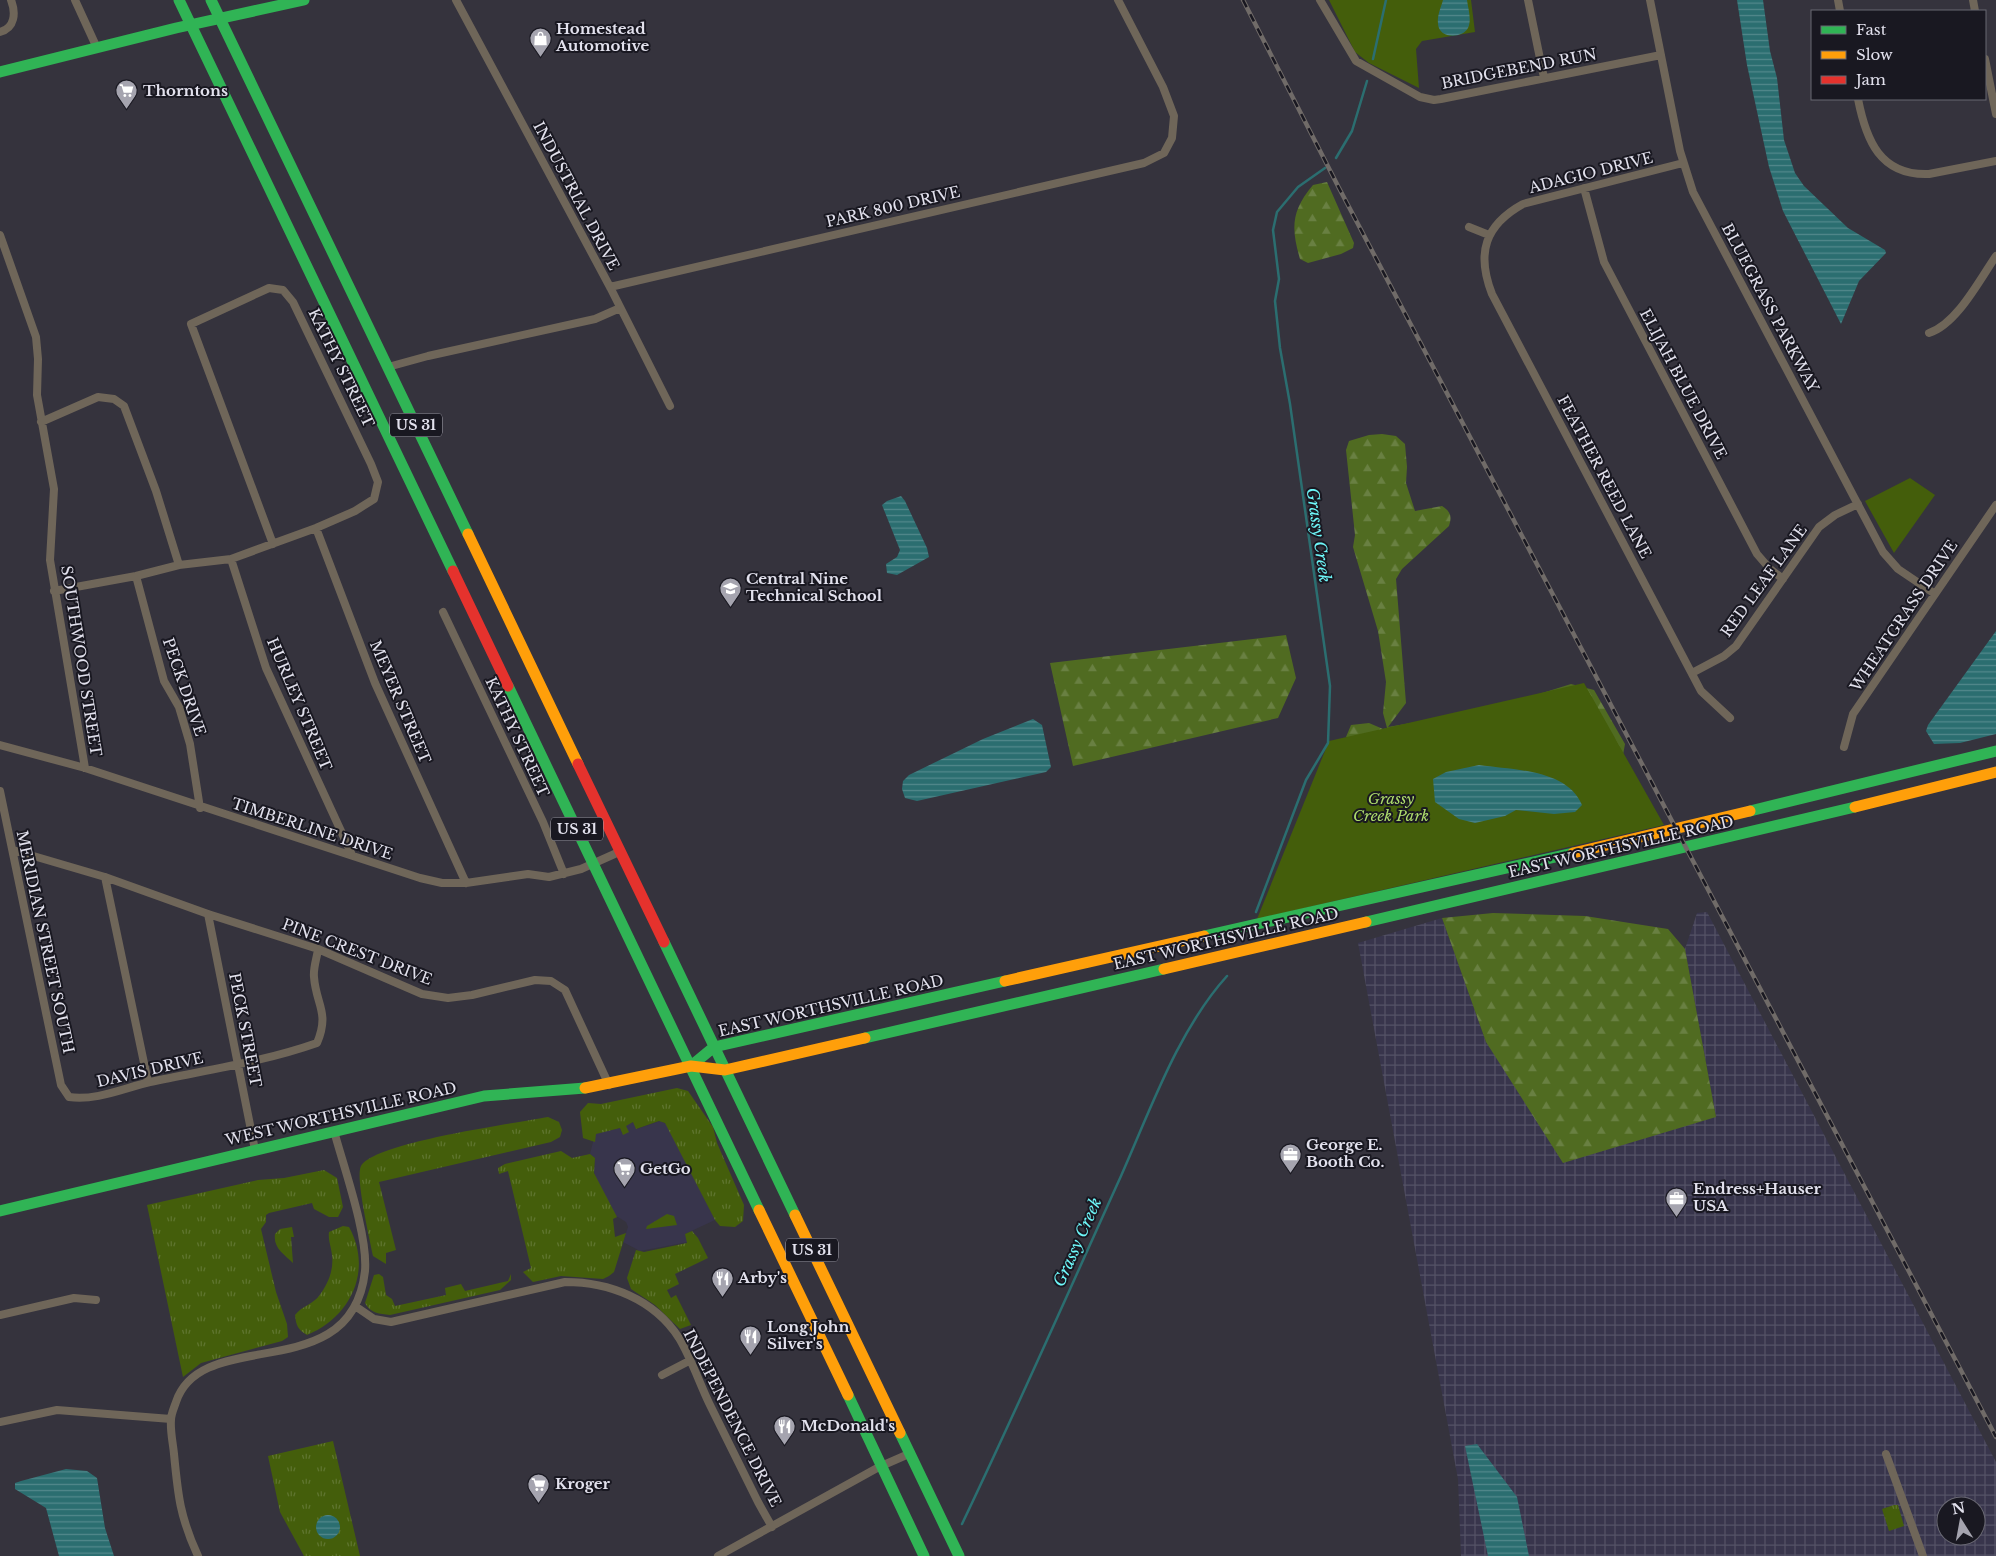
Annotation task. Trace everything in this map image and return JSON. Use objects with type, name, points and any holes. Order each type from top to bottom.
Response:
[{"type":"main road","name":"US 31","points":[[179,0],[691,1066],[764,1222],[808,1310],[879,1467],[923,1555]]},
{"type":"main road","name":"US 31","points":[[210,0],[388,367],[724,1070],[958,1552]]},
{"type":"main road","points":[[0,72],[191,25],[304,0]]},
{"type":"main road","name":"EAST WORTHSVILLE ROAD","points":[[691,1066],[714,1047],[1668,831],[1996,750]]},
{"type":"main road","name":"EAST WORTHSVILLE ROAD","points":[[691,1066],[724,1070],[1687,848],[1996,772]]},
{"type":"main road","name":"WEST WORTHSVILLE ROAD","points":[[0,1211],[484,1096],[572,1090],[609,1085],[691,1066]]},
{"type":"street","points":[[0,32],[9,28],[12,22],[14,7],[11,0]]},
{"type":"street","points":[[75,0],[97,48]]},
{"type":"street","name":"INDUSTRIAL DRIVE","points":[[456,0],[610,287],[670,406]]},
{"type":"street","name":"PARK 800 DRIVE","points":[[610,287],[1144,163],[1164,153],[1172,138],[1174,116],[1163,87],[1118,0]]},
{"type":"street","name":"BRIDGEBEND RUN","points":[[1320,0],[1348,51],[1357,63],[1420,96],[1434,100],[1661,55]]},
{"type":"street","points":[[1528,0],[1544,78]]},
{"type":"street","name":"BLUEGRASS PARKWAY","points":[[1650,0],[1683,163],[1693,192],[1889,560],[1902,572],[1935,594]]},
{"type":"street","points":[[1986,64],[1996,114]]},
{"type":"street","points":[[1858,100],[1868,137],[1875,150],[1885,160],[1898,168],[1920,174],[1929,174],[1996,162]]},
{"type":"street","name":"ADAGIO DRIVE","points":[[1489,235],[1497,222],[1523,204],[1683,163]]},
{"type":"street","name":"ELIJAH BLUE DRIVE","points":[[1584,188],[1598,247],[1604,262],[1757,554],[1765,565],[1783,579]]},
{"type":"street","points":[[1469,227],[1489,235]]},
{"type":"street","name":"SOUTHWOOD STREET","points":[[0,235],[36,336],[38,359],[37,395],[54,489],[50,560],[85,768]]},
{"type":"street","name":"FEATHER REED LANE","points":[[1489,235],[1484,267],[1492,294],[1692,673],[1707,699],[1730,718]]},
{"type":"street","points":[[1928,333],[1941,327],[1956,314],[1996,256]]},
{"type":"street","name":"KATHY STREET","points":[[273,544],[191,324],[269,288],[283,290],[293,302],[372,464],[378,482],[374,499],[355,511],[316,528]]},
{"type":"street","points":[[388,367],[428,356],[596,318],[620,308]]},
{"type":"street","points":[[41,422],[98,397],[114,400],[124,406],[180,565]]},
{"type":"street","name":"RED LEAF LANE","points":[[1692,673],[1724,656],[1736,646],[1820,527],[1835,515],[1858,504]]},
{"type":"street","name":"WHEATGRASS DRIVE","points":[[1844,747],[1853,714],[1995,508]]},
{"type":"street","points":[[54,591],[136,576],[180,565],[231,559],[316,528]]},
{"type":"street","name":"MEYER STREET","points":[[316,528],[375,683],[466,883]]},
{"type":"street","name":"HURLEY STREET","points":[[231,559],[266,668],[352,855]]},
{"type":"street","name":"PECK DRIVE","points":[[136,576],[164,681],[179,707],[190,744],[200,808]]},
{"type":"street","name":"KATHY STREET","points":[[443,612],[543,822],[564,874]]},
{"type":"street","name":"TIMBERLINE DRIVE","points":[[0,745],[85,768],[200,808],[420,878],[442,883],[466,883],[528,874],[549,877],[564,874],[619,852]]},
{"type":"street","name":"MERIDIAN STREET SOUTH","points":[[0,791],[60,1085],[69,1097]]},
{"type":"street","name":"PINE CREST DRIVE","points":[[12,850],[105,877],[208,914],[318,949],[422,994],[448,998],[472,995],[535,980],[551,981],[565,990],[609,1085]]},
{"type":"street","points":[[105,877],[148,1082]]},
{"type":"street","name":"PECK STREET","points":[[208,914],[255,1150]]},
{"type":"street","points":[[237,1064],[317,1043],[324,1028],[322,1011],[313,976],[318,949]]},
{"type":"street","name":"DAVIS DRIVE","points":[[69,1097],[83,1099],[148,1082],[237,1064]]},
{"type":"street","points":[[198,1556],[185,1526],[178,1496],[170,1419],[179,1394],[194,1375],[211,1366],[320,1340],[342,1324],[355,1306],[365,1271],[362,1235],[334,1131]]},
{"type":"street","name":"INDEPENDENCE DRIVE","points":[[355,1306],[374,1319],[391,1322],[546,1285],[588,1282],[614,1288],[650,1308],[678,1337],[772,1527]]},
{"type":"street","points":[[0,1316],[74,1298],[96,1300]]},
{"type":"street","points":[[662,1375],[690,1361]]},
{"type":"street","points":[[0,1422],[57,1410],[170,1419]]},
{"type":"street","points":[[718,1556],[879,1467],[910,1453]]},
{"type":"street","points":[[1886,1454],[1923,1556]]},
{"type":"shaded area","points":[[1443,0],[1467,0],[1470,21],[1465,32],[1451,36],[1446,35],[1439,28],[1438,17]]},
{"type":"shaded area","points":[[1737,0],[1763,0],[1770,51],[1777,78],[1784,140],[1795,173],[1804,186],[1848,228],[1885,250],[1886,253],[1859,281],[1841,324],[1783,211],[1769,167],[1747,65]]},
{"type":"shaded area","points":[[901,496],[927,548],[929,557],[897,575],[887,573],[886,564],[897,557],[900,550],[882,505]]},
{"type":"shaded area","points":[[1996,631],[1996,734],[1960,743],[1934,744],[1926,731],[1928,725]]},
{"type":"shaded area","points":[[1033,719],[1042,725],[1051,767],[1046,772],[917,801],[905,798],[902,789],[903,781],[909,775],[983,739]]},
{"type":"shaded area","points":[[1479,765],[1523,770],[1552,778],[1564,784],[1575,793],[1582,805],[1575,812],[1554,814],[1516,810],[1505,816],[1475,823],[1459,819],[1435,802],[1433,779],[1446,772]]},
{"type":"shaded area","points":[[1707,912],[1996,1462],[1996,1556],[1461,1556],[1458,1479],[1358,943],[1442,918],[1486,1042],[1716,1117],[1685,949],[1697,913]]},
{"type":"shaded area","points":[[660,1121],[668,1125],[715,1220],[685,1234],[688,1242],[640,1251],[623,1242],[628,1227],[626,1222],[613,1214],[594,1173],[595,1158],[590,1154],[595,1134],[620,1128],[622,1133],[626,1125],[634,1122],[637,1129]]},
{"type":"shaded area","points":[[1477,1444],[1517,1497],[1529,1556],[1488,1556],[1465,1446]]},
{"type":"shaded area","points":[[66,1469],[87,1471],[97,1478],[105,1528],[114,1556],[59,1556],[46,1508],[15,1489],[15,1483]]},
{"type":"shaded area","points":[[328,1515],[337,1518],[340,1527],[337,1536],[328,1539],[319,1536],[316,1527],[319,1518]]},
{"type":"green space","points":[[1329,0],[1471,0],[1475,32],[1422,41],[1416,49],[1419,88],[1369,63],[1355,52]]},
{"type":"green space","points":[[1327,182],[1354,243],[1353,248],[1341,254],[1308,263],[1300,259],[1295,238],[1295,220],[1300,203],[1313,185]]},
{"type":"green space","points":[[1369,435],[1396,436],[1405,444],[1406,483],[1415,511],[1442,506],[1449,512],[1450,517],[1449,526],[1402,569],[1396,579],[1406,703],[1388,727],[1491,709],[1571,684],[1594,690],[1625,744],[1621,766],[1346,737],[1351,725],[1369,723],[1383,729],[1387,728],[1383,713],[1386,682],[1378,631],[1353,547],[1355,535],[1346,450],[1349,441]]},
{"type":"green space","points":[[1910,478],[1935,495],[1894,553],[1865,501]]},
{"type":"green space","points":[[1286,635],[1296,678],[1278,718],[1073,766],[1050,663]]},
{"type":"green space","name":"Grassy Creek Park","points":[[1584,683],[1664,825],[1257,919],[1329,741]]},
{"type":"green space","points":[[1493,913],[1585,916],[1668,929],[1685,949],[1716,1117],[1563,1163],[1486,1042],[1442,918]]},
{"type":"green space","points":[[677,1088],[688,1091],[713,1127],[717,1143],[744,1205],[743,1221],[735,1227],[720,1226],[715,1220],[665,1123],[659,1121],[636,1129],[633,1122],[626,1126],[629,1132],[623,1135],[620,1128],[596,1134],[595,1142],[583,1138],[580,1112],[588,1103],[601,1104]]},
{"type":"green space","points":[[548,1117],[559,1122],[562,1130],[560,1137],[551,1142],[379,1182],[396,1250],[386,1253],[386,1264],[373,1256],[360,1182],[361,1166],[371,1157],[391,1149],[448,1135]]},
{"type":"green space","points":[[561,1151],[572,1158],[590,1154],[595,1158],[594,1173],[617,1217],[613,1219],[615,1237],[626,1233],[614,1272],[603,1279],[561,1276],[533,1282],[523,1272],[531,1268],[508,1171],[499,1174],[498,1168],[505,1164]]},
{"type":"green space","points":[[324,1170],[337,1178],[343,1207],[338,1217],[329,1217],[314,1209],[312,1203],[269,1213],[266,1215],[266,1222],[261,1229],[276,1292],[287,1324],[288,1337],[282,1341],[201,1363],[183,1377],[147,1205],[258,1180],[284,1178]]},
{"type":"green space","points":[[667,1214],[674,1216],[677,1225],[646,1229],[647,1226]]},
{"type":"green space","points":[[343,1226],[349,1227],[356,1243],[359,1259],[358,1275],[354,1290],[336,1317],[307,1335],[298,1327],[295,1315],[317,1299],[325,1287],[330,1277],[332,1266],[329,1232]]},
{"type":"green space","points":[[292,1227],[294,1237],[291,1237],[293,1263],[277,1247],[275,1239],[275,1234],[280,1229]]},
{"type":"green space","points":[[692,1231],[698,1238],[708,1258],[675,1274],[679,1284],[667,1290],[671,1298],[676,1295],[691,1325],[680,1329],[655,1305],[631,1289],[627,1278],[636,1250],[644,1252],[687,1243],[685,1234]]},
{"type":"green space","points":[[379,1274],[383,1277],[386,1295],[392,1299],[395,1306],[446,1295],[445,1288],[461,1284],[465,1291],[508,1281],[511,1274],[511,1280],[500,1290],[390,1315],[372,1311],[365,1303],[374,1275]]},
{"type":"green space","points":[[333,1441],[360,1556],[304,1556],[280,1512],[268,1456]]},
{"type":"green space","points":[[1898,1505],[1904,1526],[1889,1531],[1882,1509]]},
{"type":"waterway","name":"Grassy Creek","points":[[1373,59],[1386,0]]},
{"type":"waterway","name":"Grassy Creek","points":[[1336,158],[1352,131],[1367,81]]},
{"type":"waterway","name":"Grassy Creek","points":[[1256,912],[1306,780],[1328,743],[1330,686],[1290,404],[1280,348],[1275,301],[1279,279],[1273,230],[1277,212],[1298,187],[1325,168]]},
{"type":"waterway","name":"Grassy Creek","points":[[962,1524],[1003,1438],[1166,1072],[1194,1021],[1227,976]]},
{"type":"railway","points":[[1243,0],[1339,188],[1996,1437]]},
{"type":"traffic: fast","points":[[179,0],[453,571]]},
{"type":"traffic: fast","points":[[211,0],[468,534]]},
{"type":"traffic: fast","points":[[0,72],[176,28],[304,0]]},
{"type":"traffic: fast","points":[[508,686],[759,1210]]},
{"type":"traffic: fast","points":[[1750,811],[1996,751]]},
{"type":"traffic: fast","points":[[1366,922],[1855,807]]},
{"type":"traffic: fast","points":[[1204,936],[1573,853]]},
{"type":"traffic: fast","points":[[664,942],[795,1215]]},
{"type":"traffic: fast","points":[[865,1038],[1164,969]]},
{"type":"traffic: fast","points":[[691,1066],[714,1047],[1005,981]]},
{"type":"traffic: fast","points":[[0,1211],[484,1096],[585,1088]]},
{"type":"traffic: fast","points":[[848,1395],[924,1556]]},
{"type":"traffic: fast","points":[[900,1433],[959,1556]]},
{"type":"traffic: slow","points":[[468,534],[578,764]]},
{"type":"traffic: slow","points":[[1855,807],[1996,772]]},
{"type":"traffic: slow","points":[[1573,853],[1750,811]]},
{"type":"traffic: slow","points":[[1164,969],[1366,922]]},
{"type":"traffic: slow","points":[[1005,981],[1204,936]]},
{"type":"traffic: slow","points":[[585,1088],[691,1066],[725,1070],[865,1038]]},
{"type":"traffic: slow","points":[[759,1210],[848,1395]]},
{"type":"traffic: slow","points":[[795,1215],[900,1433]]},
{"type":"traffic: jam","points":[[453,571],[508,686]]},
{"type":"traffic: jam","points":[[578,764],[664,942]]},
{"type":"place","name":"Homestead Automotive","points":[[540,57]]},
{"type":"place","name":"Thorntons","points":[[127,110]]},
{"type":"place","name":"Central Nine Technical School","points":[[730,607]]},
{"type":"place","name":"George E. Booth Co.","points":[[1290,1173]]},
{"type":"place","name":"GetGo","points":[[624,1188]]},
{"type":"place","name":"Endress+Hauser USA","points":[[1677,1217]]},
{"type":"place","name":"Arby's","points":[[722,1297]]},
{"type":"place","name":"Long John Silver's","points":[[751,1355]]},
{"type":"place","name":"McDonald's","points":[[785,1445]]},
{"type":"place","name":"Kroger","points":[[539,1503]]}]
